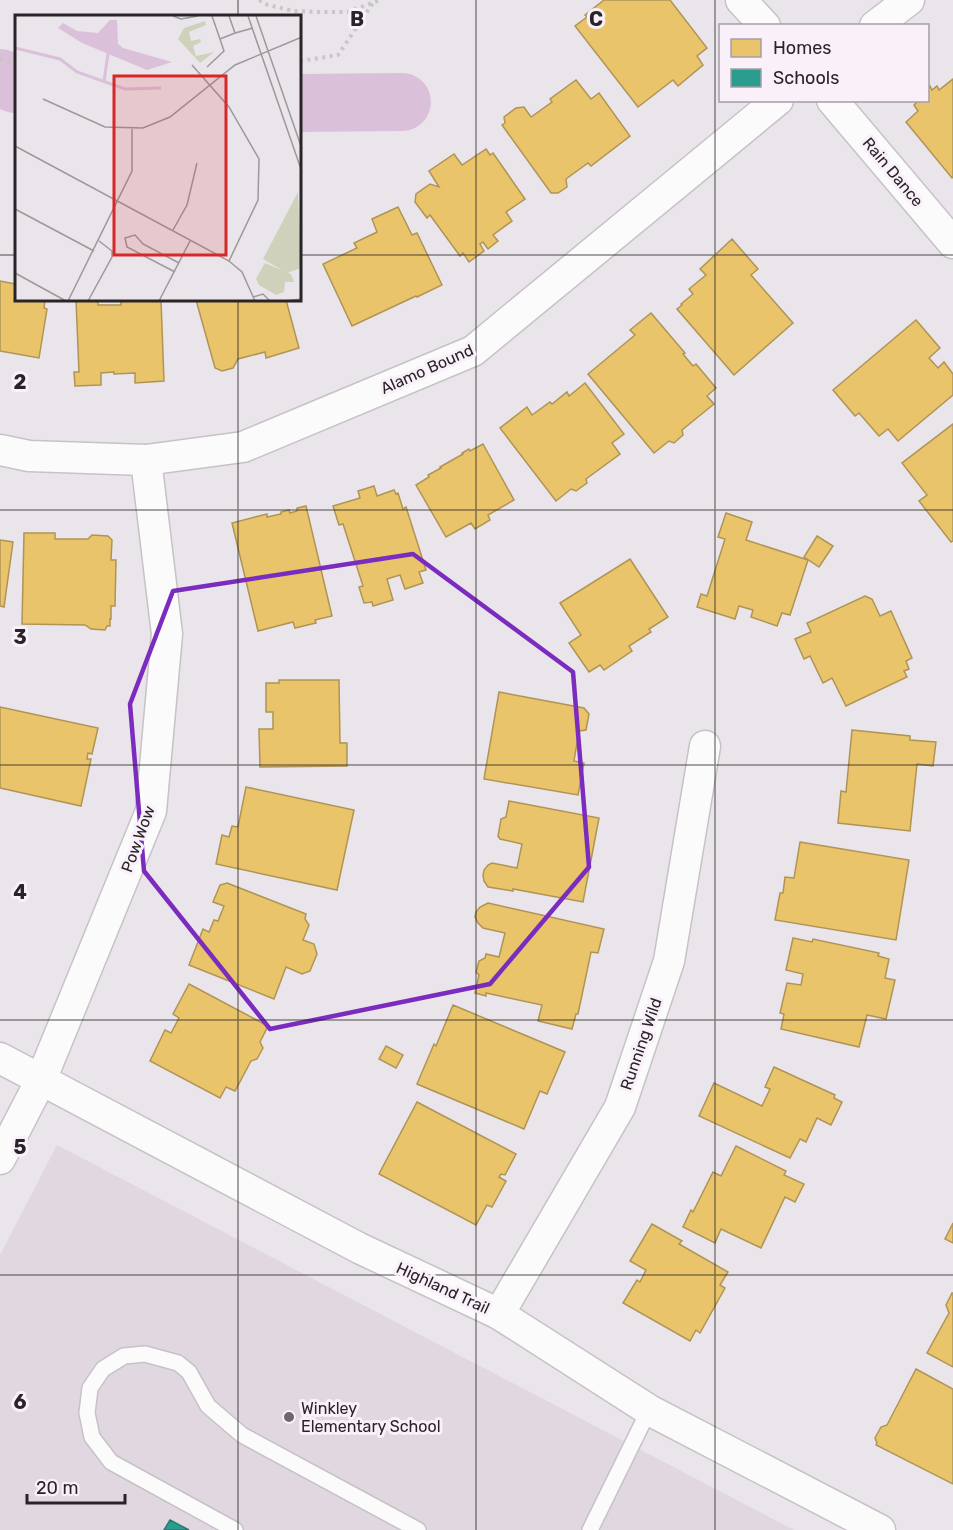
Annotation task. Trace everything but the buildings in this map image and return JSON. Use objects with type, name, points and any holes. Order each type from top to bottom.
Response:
[{"type":"street","points":[[741,0],[763,24]]},
{"type":"street","points":[[878,24],[909,0]]},
{"type":"street","name":"Alamo Bound","points":[[0,450],[29,456],[146,460],[243,447],[473,351],[776,102]]},
{"type":"street","name":"Rain Dance","points":[[834,102],[953,243]]},
{"type":"street","name":"Pow Wow","points":[[0,1159],[41,1080],[151,811],[167,634],[146,460]]},
{"type":"street","name":"Running Wild","points":[[499,1314],[620,1107],[669,962],[705,746]]},
{"type":"street","name":"Highland Trail","points":[[0,1058],[359,1248],[499,1314],[649,1410],[880,1530]]},
{"type":"lane","points":[[235,1530],[111,1462],[92,1437],[87,1413],[90,1388],[103,1370],[124,1356],[145,1354],[178,1364],[189,1372],[208,1406],[242,1435],[418,1530]]},
{"type":"lane","points":[[590,1530],[649,1410]]},
{"type":"path","points":[[260,0],[268,5],[294,11],[320,12],[348,12],[380,0]]},
{"type":"path","points":[[302,61],[338,55],[373,2]]},
{"type":"path","points":[[0,59],[15,64]]},
{"type":"highlighted area","points":[[413,554],[573,672],[589,867],[490,984],[270,1029],[144,871],[130,704],[173,591]]},
{"type":"shaded area","name":"Winkley Elementary School","points":[[57,1145],[794,1530],[0,1530],[0,1255]]},
{"type":"waterway","points":[[0,78],[15,84]]},
{"type":"waterway","points":[[302,103],[402,102]]},
{"type":"place","name":"Winkley Elementary School","points":[[289,1417]]}]
